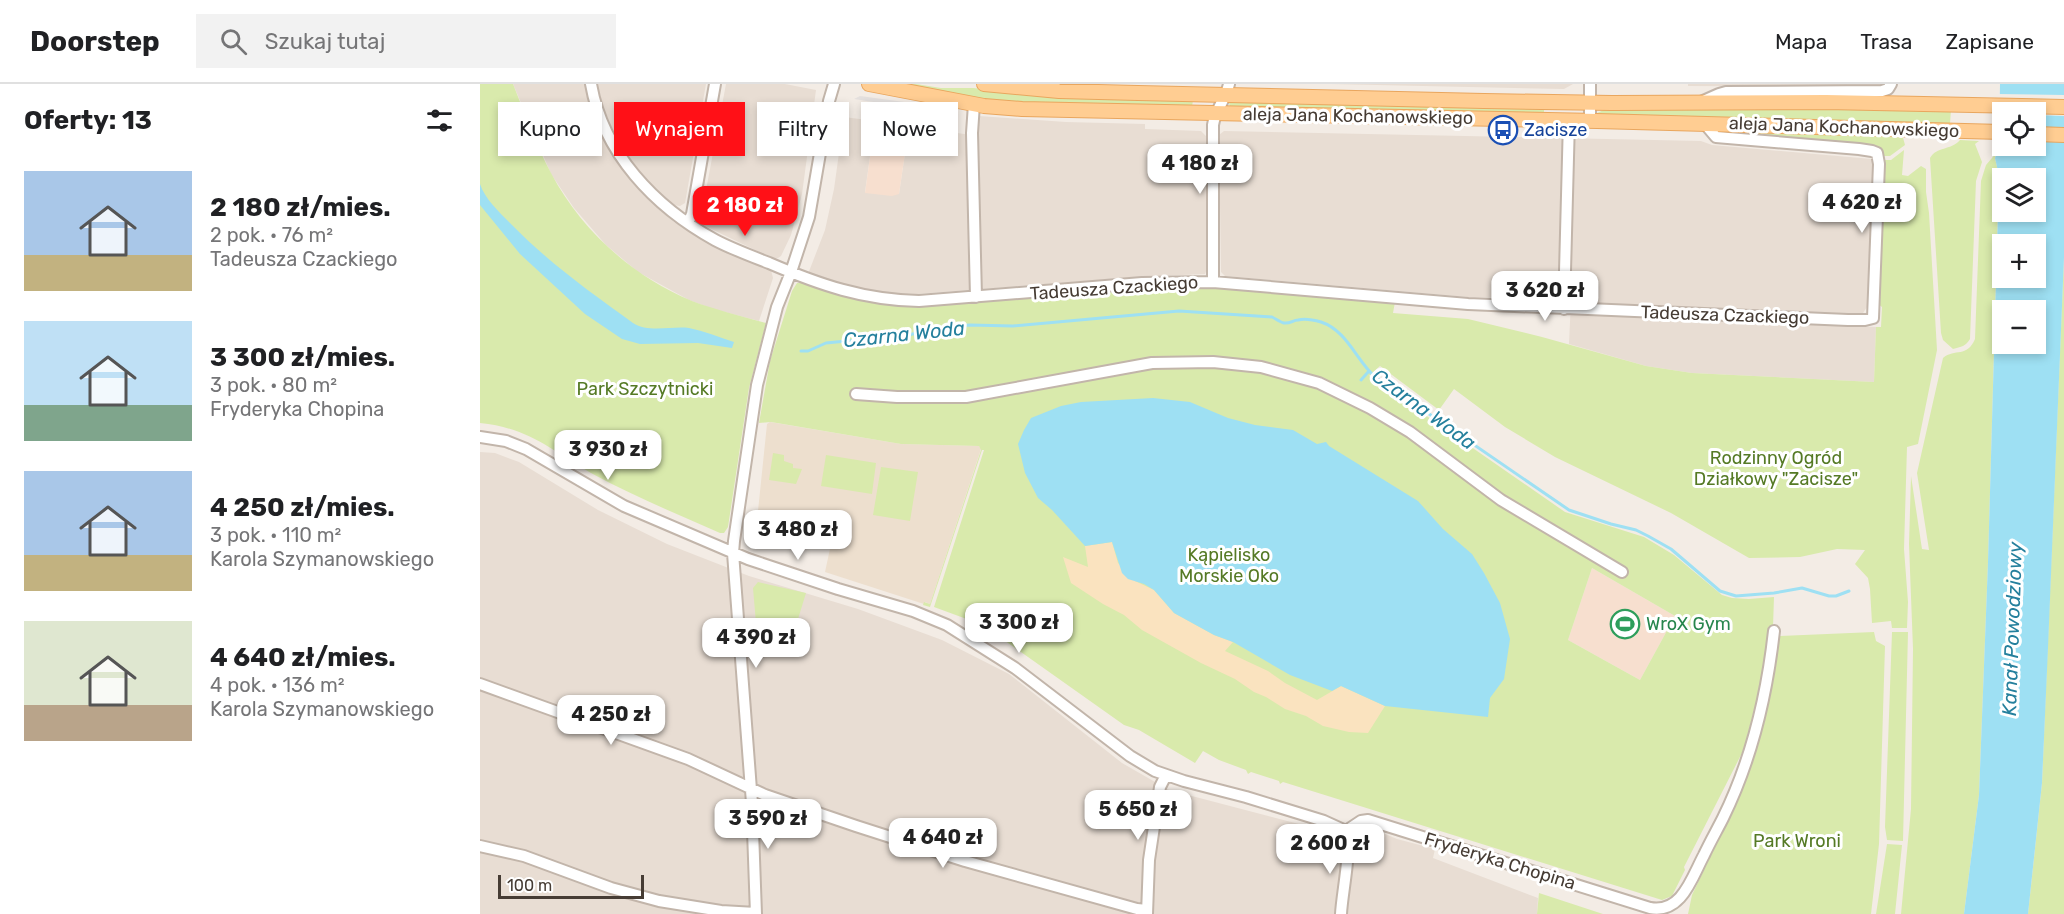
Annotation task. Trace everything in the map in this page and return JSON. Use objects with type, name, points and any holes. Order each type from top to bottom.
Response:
[{"type":"main road","name":"aleja Jana Kochanowskiego","points":[[869,84],[974,104],[1022,109],[1590,120],[1992,132]]},
{"type":"main road","name":"aleja Jana Kochanowskiego","points":[[984,84],[1590,103],[1826,102],[2064,107]]},
{"type":"main road","points":[[2046,134],[2064,135]]},
{"type":"street","name":"Tadeusza Czackiego","points":[[591,84],[604,127],[629,167],[657,199],[688,223],[716,240],[791,272],[853,294],[890,300],[919,301],[1142,283],[1213,282],[1452,303],[1848,320],[1873,318],[1878,155],[1872,150],[1716,137],[1706,124]]},
{"type":"street","points":[[688,223],[692,214],[715,84]]},
{"type":"street","points":[[480,846],[524,856],[611,888],[659,901],[721,911],[756,913],[750,788],[733,552],[752,412],[761,366],[777,307],[809,217],[828,106],[834,84]]},
{"type":"street","points":[[1590,84],[1590,120]]},
{"type":"street","name":"aleja Jana Kochanowskiego","points":[[1698,103],[1726,92],[1882,92],[1891,85]]},
{"type":"street","points":[[1213,282],[1213,125],[1216,113],[1228,90]]},
{"type":"street","points":[[974,104],[972,121],[976,297]]},
{"type":"street","points":[[1564,309],[1569,120]]},
{"type":"street","points":[[856,394],[897,397],[966,396],[1161,362],[1213,362],[1261,368],[1319,384],[1370,408],[1410,432],[1501,500],[1622,572]]},
{"type":"street","points":[[480,437],[506,441],[526,449],[624,506],[759,563],[913,611],[947,625],[1015,668],[1130,756],[1166,775],[1324,821],[1346,831],[1348,849],[1341,914]]},
{"type":"street","name":"Fryderyka Chopina","points":[[1346,831],[1361,821],[1368,820],[1650,908],[1661,909],[1671,906],[1683,894],[1734,792],[1759,716],[1774,631]]},
{"type":"street","points":[[480,684],[687,759],[768,796],[965,861],[1147,912],[1151,849],[1160,787],[1166,775]]},
{"type":"shaded area","points":[[513,84],[585,84],[589,102],[521,102]]},
{"type":"shaded area","points":[[597,84],[706,84],[703,102],[614,102],[614,132]]},
{"type":"shaded area","points":[[726,84],[785,84],[816,90],[814,102],[757,102],[757,156],[807,156],[802,194],[791,235],[778,258],[774,259],[700,222],[712,156],[745,156],[745,102],[723,102]]},
{"type":"shaded area","points":[[1331,84],[1573,84],[1564,89]]},
{"type":"shaded area","points":[[1688,84],[1886,84],[1881,87],[1688,86]]},
{"type":"shaded area","points":[[860,96],[904,102],[873,102],[854,99]]},
{"type":"shaded area","points":[[979,116],[1066,122],[1145,124],[1145,129],[1201,131],[1207,137],[1207,269],[1205,274],[917,294],[886,293],[808,274],[825,230],[839,156],[849,156],[849,118],[861,119],[861,156],[870,156],[865,192],[899,194],[905,156],[958,156],[958,133],[978,136]]},
{"type":"shaded area","points":[[1224,131],[1701,141],[1712,145],[1872,159],[1874,166],[1867,307],[1863,313],[1858,314],[1829,313],[1827,325],[1876,327],[1874,382],[1692,373],[1646,366],[1569,344],[1571,300],[1468,297],[1225,276],[1221,272],[1219,135]]},
{"type":"shaded area","points":[[602,135],[631,181],[674,222],[710,244],[771,270],[773,278],[759,321],[689,300],[638,272],[606,245],[574,208],[551,174],[543,156],[602,156]]},
{"type":"shaded area","points":[[629,156],[693,156],[685,203],[680,206],[673,205],[654,188]]},
{"type":"shaded area","points":[[870,156],[905,156],[899,194],[892,196],[865,193]]},
{"type":"shaded area","points":[[770,422],[901,444],[979,446],[981,449],[930,604],[825,572],[836,521],[758,511],[767,424]]},
{"type":"shaded area","points":[[480,452],[495,453],[519,462],[598,510],[667,544],[749,576],[858,609],[942,640],[1009,674],[1122,763],[1169,790],[1337,834],[1369,827],[1397,839],[1435,849],[1433,858],[1538,898],[1537,914],[480,914]]},
{"type":"shaded area","points":[[1592,568],[1675,616],[1640,680],[1568,640]]},
{"type":"green space","name":"Park Szczytnicki","points":[[480,84],[513,84],[520,102],[498,102],[498,156],[542,156],[577,214],[610,249],[649,278],[692,301],[766,323],[749,388],[728,527],[724,533],[623,489],[526,435],[480,423]]},
{"type":"green space","points":[[898,84],[1042,95],[1193,100],[1192,107],[991,101]]},
{"type":"green space","points":[[1230,102],[1544,108],[1544,115],[1231,107]]},
{"type":"green space","points":[[1606,109],[1951,109],[1950,124],[1595,114]]},
{"type":"green space","points":[[1723,129],[1902,134],[1905,145],[1890,156],[1882,156],[1721,133]]},
{"type":"green space","points":[[1960,140],[1979,141],[1975,144],[1982,162],[1976,181],[1970,339],[1963,346],[1953,349],[1943,340],[1941,333],[1930,158],[1936,152]]},
{"type":"green space","points":[[1904,150],[1902,175],[1908,176],[1921,166],[1926,169],[1937,350],[1918,444],[1907,447],[1904,549],[1908,602],[1907,628],[1892,628],[1891,621],[1872,623],[1868,578],[1855,564],[1865,550],[1837,549],[1800,557],[1749,558],[1671,513],[1555,457],[1505,427],[1454,389],[1439,410],[1380,366],[1369,376],[1565,512],[1644,537],[1674,555],[1722,595],[1749,599],[1774,597],[1773,627],[1744,749],[1684,867],[1685,870],[1672,896],[1662,900],[1283,782],[1280,784],[1279,781],[1251,772],[1248,774],[1246,770],[1203,751],[1195,763],[1139,730],[1124,725],[994,633],[972,621],[934,607],[984,450],[982,450],[930,607],[923,605],[924,602],[930,604],[981,450],[979,446],[901,444],[771,422],[759,423],[770,361],[792,291],[797,283],[865,301],[903,305],[950,304],[1065,293],[1181,287],[1303,293],[1395,302],[1393,313],[1468,319],[1646,366],[1692,373],[1874,382],[1876,327],[1881,327],[1882,307],[1878,304],[1884,160],[1891,160]],"holes":[[[1592,568],[1675,616],[1640,680],[1568,640]]]},
{"type":"green space","points":[[1996,156],[1997,168],[1992,168],[1992,222],[1998,222],[1997,234],[1992,234],[1992,288],[1996,288],[1995,300],[1992,300],[1992,354],[1994,354],[1979,795],[1964,914],[1901,914],[1911,809],[1913,649],[1909,544],[1911,476],[1922,549],[1929,550],[1917,473],[1943,358],[1952,353],[1965,351],[1975,339],[1981,181],[1986,165]]},
{"type":"green space","points":[[2064,257],[2064,914],[2028,914],[2042,783]]},
{"type":"green space","points":[[773,453],[784,455],[784,461],[793,464],[793,468],[802,469],[796,484],[769,480]]},
{"type":"green space","points":[[826,455],[876,463],[872,494],[821,486]]},
{"type":"green space","points":[[881,467],[918,472],[910,521],[873,515]]},
{"type":"green space","points":[[758,582],[806,593],[790,645],[758,647],[753,588]]},
{"type":"green space","name":"Park Wroni","points":[[1874,632],[1876,641],[1885,646],[1879,844],[1871,914],[1688,914],[1692,895],[1721,834],[1750,758],[1780,636]]},
{"type":"green space","points":[[1892,632],[1908,632],[1903,841],[1887,840],[1885,827]]},
{"type":"green space","points":[[1887,844],[1902,845],[1895,914],[1876,914]]},
{"type":"green space","points":[[1539,893],[1603,914],[1537,914]]},
{"type":"sand","points":[[1112,542],[1118,563],[1135,581],[1154,590],[1174,613],[1214,635],[1233,642],[1225,651],[1268,671],[1317,700],[1341,686],[1385,706],[1368,733],[1349,732],[1323,726],[1306,716],[1285,709],[1235,679],[1142,630],[1124,615],[1071,583],[1063,557],[1088,567],[1085,546]]},
{"type":"water","name":"Kanał Powodziowy","points":[[2000,84],[2064,84],[2064,257],[2048,648],[2042,783],[2028,914],[1964,914],[1979,795],[1994,354],[2046,354],[2046,300],[1995,300],[1996,288],[2046,288],[2046,234],[1997,234],[1998,222],[2046,222],[2046,168],[1997,168],[1996,156],[2046,156],[2046,102],[2000,102]]},
{"type":"water","points":[[480,184],[493,205],[525,238],[585,288],[633,323],[646,328],[695,329],[734,342],[732,348],[698,343],[640,344],[622,339],[585,314],[520,254],[480,205]]},
{"type":"water","points":[[1153,398],[1190,402],[1228,418],[1255,425],[1293,430],[1317,444],[1326,442],[1418,501],[1443,529],[1472,554],[1500,603],[1510,639],[1504,679],[1490,698],[1488,717],[1385,706],[1341,686],[1332,691],[1290,675],[1233,642],[1214,635],[1174,613],[1154,590],[1128,579],[1122,573],[1112,542],[1085,546],[1038,498],[1025,473],[1018,444],[1024,430],[1031,418],[1061,406],[1081,402]]},
{"type":"pier","points":[[1997,94],[2064,95],[2064,116],[2046,115],[2046,102],[1997,102]]},
{"type":"waterway","name":"Czarna Woda","points":[[801,351],[808,351],[826,343],[908,335],[944,327],[1013,326],[1179,311],[1272,317],[1286,323],[1301,319],[1321,322],[1330,326],[1344,338],[1374,376],[1569,510],[1636,530],[1648,536],[1671,549],[1720,591],[1736,596],[1802,588],[1829,596],[1849,591]]},
{"type":"waterway","points":[[1361,380],[1369,371]]},
{"type":"place","name":"Zacisze","points":[[1503,130]]},
{"type":"place","name":"WroX Gym","points":[[1625,624]]},
{"type":"park label","name":"Rodzinny Ogród Działkowy \"Zacisze\"","points":[[1776,468]]},
{"type":"park label","name":"Kąpielisko Morskie Oko","points":[[1229,565]]}]
